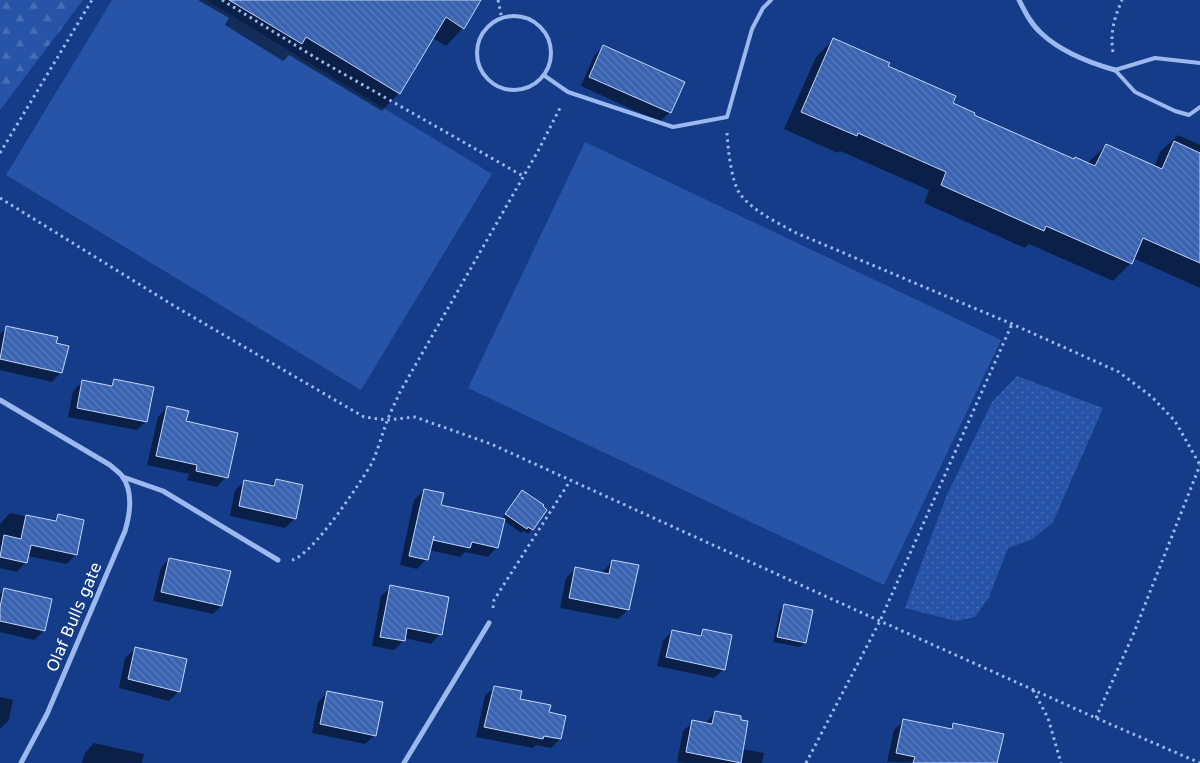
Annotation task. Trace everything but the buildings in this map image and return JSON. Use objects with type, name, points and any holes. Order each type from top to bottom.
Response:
[{"type":"street","points":[[1019,0],[1041,34],[1080,57],[1116,70]]},
{"type":"street","points":[[0,400],[110,465],[123,477],[163,491],[278,560]]},
{"type":"street","name":"Olaf Bulls gate","points":[[21,763],[47,714],[125,531],[130,512],[130,503],[129,493],[123,477]]},
{"type":"street","points":[[404,763],[489,623]]},
{"type":"lane","points":[[545,76],[568,92],[673,127],[727,117],[752,29],[762,8],[771,0]]},
{"type":"lane","points":[[512,15],[533,20],[548,35],[552,56],[545,76],[528,89],[506,90],[487,80],[477,61],[479,40],[492,22],[502,19],[512,15]]},
{"type":"lane","points":[[1200,63],[1155,58],[1116,70],[1136,92],[1175,111],[1189,115],[1200,107]]},
{"type":"path","points":[[0,153],[92,0]]},
{"type":"path","points":[[222,0],[321,61],[523,176]]},
{"type":"path","points":[[498,0],[502,19]]},
{"type":"path","points":[[1116,70],[1110,37],[1116,12],[1122,0]]},
{"type":"path","points":[[278,560],[289,561],[298,558],[311,547],[343,506],[372,462],[387,420],[400,392],[523,176],[568,92]]},
{"type":"path","points":[[727,117],[728,156],[739,193],[760,213],[794,232],[1012,324],[1119,372],[1152,397],[1175,421],[1200,465],[1133,635],[1096,718]]},
{"type":"path","points":[[0,198],[176,307],[364,417],[387,420],[416,417],[492,444],[1032,690],[1200,763]]},
{"type":"path","points":[[806,763],[880,621],[1012,324]]},
{"type":"path","points":[[489,623],[494,600],[570,481]]},
{"type":"path","points":[[1032,690],[1048,718],[1061,763]]},
{"type":"green space","points":[[0,0],[83,0],[0,110]]},
{"type":"green space","points":[[112,0],[206,0],[492,174],[361,390],[6,175]]},
{"type":"green space","points":[[585,142],[1001,340],[884,585],[468,388]]},
{"type":"green space","points":[[1017,376],[1103,408],[1053,522],[1033,539],[1008,548],[989,597],[975,617],[956,621],[905,608],[946,497],[992,402]]}]
